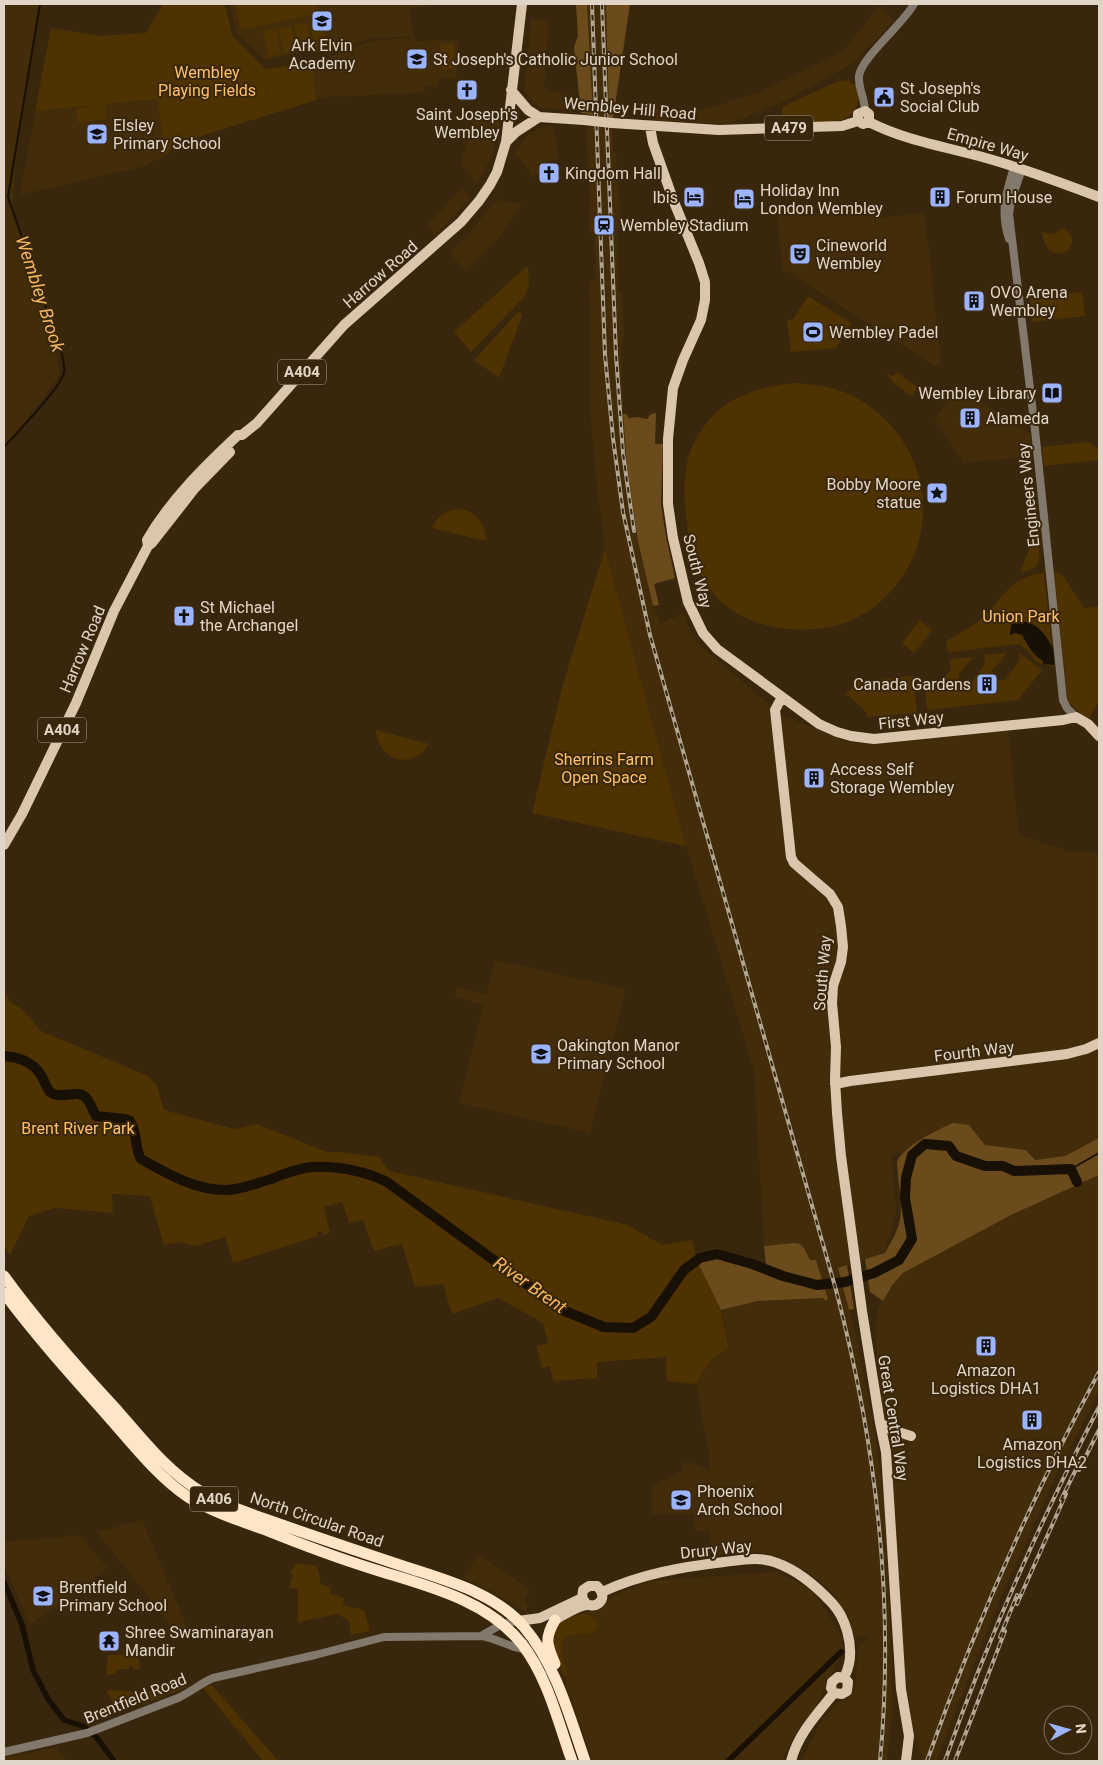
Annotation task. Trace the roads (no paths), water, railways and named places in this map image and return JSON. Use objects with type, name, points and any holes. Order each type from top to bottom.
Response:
[{"type":"highway","name":"North Circular Road","points":[[4,1276],[41,1325],[166,1465],[204,1494],[299,1531],[466,1588],[502,1607],[518,1621],[542,1653],[562,1694],[585,1761]]},
{"type":"highway","name":"North Circular Road","points":[[4,1293],[70,1375],[161,1475],[189,1497],[221,1514],[333,1556],[454,1595],[502,1624],[525,1649],[543,1682],[572,1761]]},
{"type":"highway","points":[[555,1620],[550,1628],[547,1639],[561,1679],[562,1694]]},
{"type":"main road","name":"A404","points":[[512,90],[522,4]]},
{"type":"main road","points":[[506,142],[516,132],[539,116],[528,110],[512,90]]},
{"type":"main road","name":"Harrow Road","points":[[4,845],[22,814],[76,703],[114,611],[148,546],[147,540],[156,525],[178,496],[204,467],[238,435],[242,436],[272,407],[344,325],[461,222],[479,201],[497,172],[506,142],[512,90]]},
{"type":"main road","points":[[858,121],[858,114],[865,111],[869,114],[869,122]]},
{"type":"main road","name":"Wembley Hill Road","points":[[539,116],[650,127],[719,130]]},
{"type":"main road","name":"Empire Way","points":[[719,130],[842,126],[858,121],[863,124],[869,122],[894,134],[1018,168],[1099,197]]},
{"type":"main road","name":"South Way","points":[[650,127],[653,143],[674,202],[702,270],[705,290],[704,310],[701,320],[673,388],[670,418],[668,504],[684,591],[697,623],[709,641],[782,698],[775,710],[791,857],[794,863],[830,894],[838,908],[843,947],[841,962],[833,986],[832,1003],[836,1047],[835,1082]]},
{"type":"main road","name":"First Way","points":[[782,698],[827,728],[864,738],[883,738],[1076,717]]},
{"type":"main road","points":[[1076,717],[1088,724],[1099,736]]},
{"type":"main road","name":"Fourth Way","points":[[835,1082],[1067,1054],[1099,1043]]},
{"type":"main road","name":"Great Central Way","points":[[835,1082],[841,1156],[860,1296],[886,1452],[901,1689],[909,1736],[906,1761]]},
{"type":"main road","points":[[880,1423],[892,1430],[911,1436]]},
{"type":"main road","name":"Drury Way","points":[[602,1592],[651,1574],[697,1565],[757,1559],[777,1562],[801,1575],[816,1587],[842,1617],[850,1649],[849,1665],[844,1678],[838,1677],[832,1682],[831,1688],[834,1693],[804,1731],[797,1743],[791,1761]]},
{"type":"main road","points":[[518,1621],[540,1618],[585,1601],[596,1605],[602,1600],[602,1592],[597,1586],[589,1586],[583,1590],[585,1601]]},
{"type":"main road","points":[[555,1620],[585,1601]]},
{"type":"street","points":[[865,111],[859,78],[860,72],[869,58],[914,4]]},
{"type":"street","name":"Engineers Way","points":[[1018,168],[1010,208],[1063,700]]},
{"type":"street","points":[[1063,700],[1066,708],[1076,717]]},
{"type":"street","points":[[1055,720],[1063,712],[1063,700]]},
{"type":"street","name":"Brentfield Road","points":[[481,1636],[502,1624],[518,1621]]},
{"type":"street","name":"Brentfield Road","points":[[4,1752],[90,1732],[182,1697],[205,1681],[384,1637],[481,1636],[494,1638],[525,1649]]},
{"type":"waterway","name":"Wembley Brook","points":[[4,447],[46,400],[64,373],[62,354],[8,197],[40,4]]},
{"type":"waterway","name":"River Brent","points":[[4,1056],[20,1059],[38,1070],[50,1092],[59,1095],[79,1094],[83,1096],[96,1116],[130,1121],[141,1159],[193,1184],[215,1189],[232,1190],[296,1170],[312,1167],[351,1170],[387,1182],[562,1310],[604,1327],[633,1328],[651,1317],[684,1270],[700,1258],[717,1254],[817,1285],[845,1282],[874,1273],[899,1260],[912,1239],[905,1198],[906,1178],[912,1155],[925,1144],[949,1146],[956,1156],[985,1166],[1003,1166],[1014,1171],[1071,1169],[1077,1182]]},
{"type":"waterway","points":[[1071,1169],[1099,1153]]},
{"type":"waterway","points":[[4,1582],[22,1625],[33,1670],[48,1699],[64,1720],[83,1726],[97,1738],[114,1761]]},
{"type":"waterway","points":[[728,1761],[841,1652]]},
{"type":"railway","points":[[592,4],[605,355],[613,438],[623,512],[650,635],[836,1290],[862,1406],[879,1524],[883,1583],[885,1642],[884,1702],[880,1761]]},
{"type":"railway","points":[[602,4],[616,355],[623,453],[634,531]]},
{"type":"railway","points":[[927,1761],[984,1612],[1050,1467],[1099,1372]]},
{"type":"railway","points":[[945,1761],[978,1671],[1035,1538],[1099,1407]]},
{"type":"railway","points":[[1079,1470],[1099,1430]]},
{"type":"railway","points":[[1061,1500],[1080,1461]]},
{"type":"railway","points":[[1017,1604],[1066,1494]]},
{"type":"railway","points":[[1000,1637],[1017,1595]]},
{"type":"railway","points":[[955,1761],[1005,1631]]},
{"type":"place","name":"Ark Elvin Academy","points":[[322,21]]},
{"type":"place","name":"St Joseph's Catholic Junior School","points":[[417,59]]},
{"type":"place","name":"Saint Joseph's Wembley","points":[[467,90]]},
{"type":"place","name":"St Joseph's Social Club","points":[[884,97]]},
{"type":"place","name":"Elsley Primary School","points":[[97,134]]},
{"type":"place","name":"Kingdom Hall","points":[[549,173]]},
{"type":"place","name":"Ibis","points":[[694,197]]},
{"type":"place","name":"Forum House","points":[[940,197]]},
{"type":"place","name":"Holiday Inn London Wembley","points":[[744,199]]},
{"type":"place","name":"Wembley Stadium","points":[[604,225]]},
{"type":"place","name":"Cineworld Wembley","points":[[800,254]]},
{"type":"place","name":"OVO Arena Wembley","points":[[974,301]]},
{"type":"place","name":"Wembley Padel","points":[[813,332]]},
{"type":"place","name":"Wembley Library","points":[[1052,393]]},
{"type":"place","name":"Alameda","points":[[970,418]]},
{"type":"place","name":"Bobby Moore statue","points":[[937,493]]},
{"type":"place","name":"St Michael the Archangel","points":[[184,616]]},
{"type":"place","name":"Canada Gardens","points":[[987,684]]},
{"type":"place","name":"Access Self Storage Wembley","points":[[814,778]]},
{"type":"place","name":"Oakington Manor Primary School","points":[[541,1054]]},
{"type":"place","name":"Amazon Logistics DHA1","points":[[986,1346]]},
{"type":"place","name":"Amazon Logistics DHA2","points":[[1032,1420]]},
{"type":"place","name":"Phoenix Arch School","points":[[681,1500]]},
{"type":"place","name":"Brentfield Primary School","points":[[43,1596]]},
{"type":"place","name":"Shree Swaminarayan Mandir","points":[[109,1641]]},
{"type":"park label","name":"Wembley Playing Fields","points":[[207,81]]},
{"type":"park label","name":"Union Park","points":[[1021,616]]},
{"type":"park label","name":"Sherrins Farm Open Space","points":[[604,768]]},
{"type":"park label","name":"Brent River Park","points":[[78,1128]]}]
